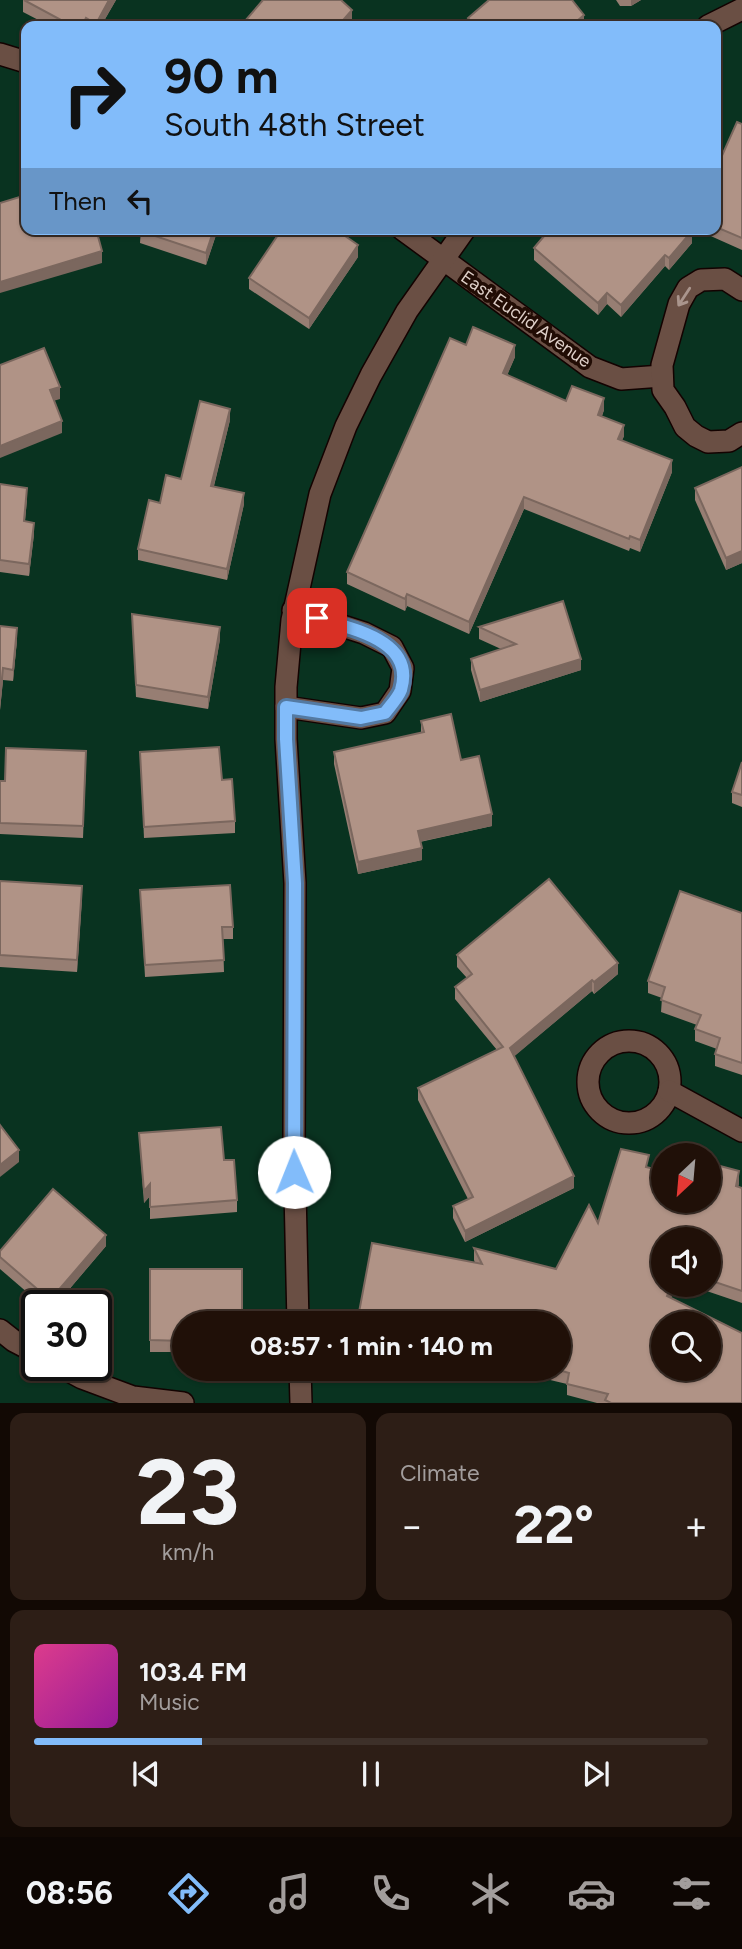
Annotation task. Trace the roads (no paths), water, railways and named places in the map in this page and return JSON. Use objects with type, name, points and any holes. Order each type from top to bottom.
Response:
[{"type":"street","points":[[718,21],[742,9]]},
{"type":"street","points":[[0,54],[21,60]]},
{"type":"street","name":"East Euclid Avenue","points":[[410,235],[590,367],[621,379],[662,376]]},
{"type":"street","points":[[298,1311],[293,1146],[295,883],[286,739],[293,610],[320,494],[346,426],[407,311],[461,235]]},
{"type":"street","points":[[742,290],[725,279],[701,280],[688,289],[678,304],[662,365],[663,390],[676,407],[685,427],[695,436],[708,442],[729,441],[742,433]]},
{"type":"street","points":[[286,707],[361,718],[385,713],[400,691],[403,667],[391,647],[365,633],[293,610]]},
{"type":"street","points":[[669,1091],[742,1131]]},
{"type":"street","points":[[0,1330],[21,1345]]},
{"type":"street","points":[[90,1381],[134,1397],[183,1403]]},
{"type":"street","points":[[300,1381],[301,1403]]}]
